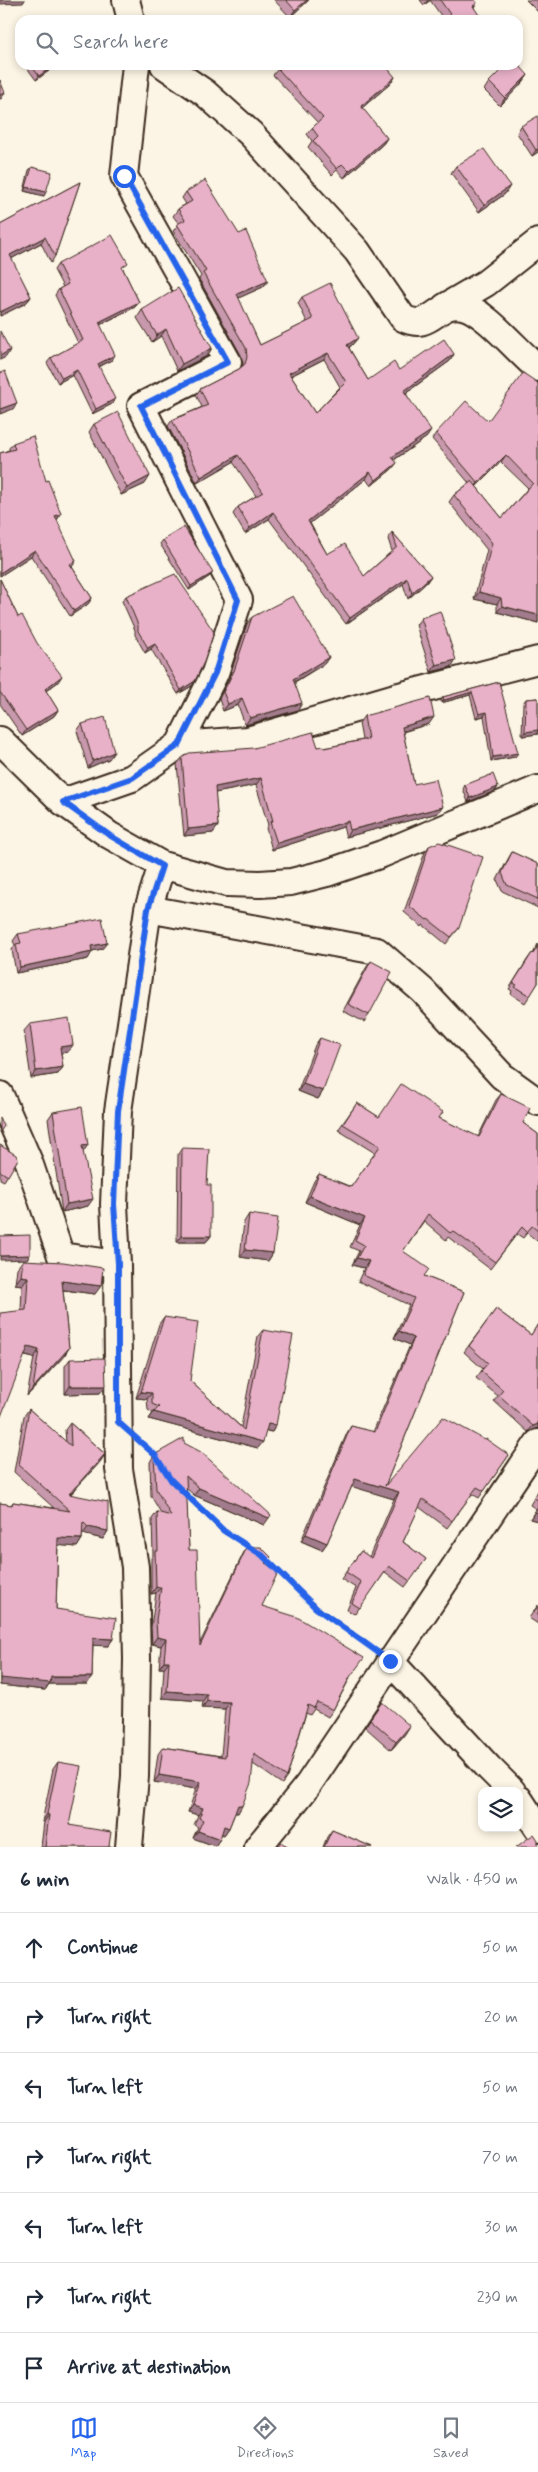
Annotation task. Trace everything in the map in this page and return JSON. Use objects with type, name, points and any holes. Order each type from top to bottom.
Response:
[{"type":"street","points":[[126,0],[130,15]]},
{"type":"street","points":[[63,802],[132,778],[179,745],[215,673],[238,600],[141,406],[228,362],[124,176],[135,70]]},
{"type":"street","points":[[171,70],[205,93],[251,134],[357,251],[403,318],[414,323],[425,321],[486,282],[538,242]]},
{"type":"street","points":[[446,307],[462,306],[477,311],[538,368]]},
{"type":"street","points":[[179,745],[248,740],[399,696],[538,660]]},
{"type":"street","points":[[0,740],[63,802],[109,835],[162,866],[226,882],[260,884],[291,882],[382,854],[538,789]]},
{"type":"street","points":[[129,1847],[135,1776],[137,1659],[135,1567],[119,1469],[118,1264],[114,1204],[118,1111],[148,909],[162,866]]},
{"type":"street","points":[[148,909],[377,951],[423,992],[502,1076],[538,1102]]},
{"type":"street","points":[[0,1095],[29,1162],[61,1256],[118,1264]]},
{"type":"street","points":[[258,1847],[308,1785],[538,1443]]},
{"type":"street","points":[[390,1661],[508,1787]]},
{"type":"street","points":[[523,1805],[538,1828]]},
{"type":"path","points":[[118,1422],[159,1461]]},
{"type":"path","points":[[178,1486],[224,1531],[254,1550]]},
{"type":"path","points":[[262,1555],[316,1608],[390,1661]]},
{"type":"building","points":[[286,0],[307,0],[295,10]]},
{"type":"building","points":[[440,0],[475,0],[477,3],[473,6],[479,15],[450,15]]},
{"type":"building","points":[[35,70],[47,70],[39,76]]},
{"type":"building","points":[[279,70],[389,70],[395,77],[361,106],[387,138],[349,171],[342,164],[337,169],[313,141],[318,136],[312,128],[323,118]]},
{"type":"building","points":[[501,70],[523,70],[528,75],[505,98],[489,82]]},
{"type":"building","points":[[0,80],[5,93],[0,95]]},
{"type":"building","points":[[538,116],[538,149],[536,150],[521,126]]},
{"type":"building","points":[[484,149],[510,186],[484,205],[456,166]]},
{"type":"building","points":[[32,167],[52,172],[46,192],[26,187]]},
{"type":"building","points":[[205,180],[239,234],[246,231],[268,281],[237,294],[260,345],[313,319],[302,297],[330,283],[358,338],[347,345],[368,380],[394,362],[399,370],[444,339],[454,354],[404,391],[431,431],[392,457],[397,463],[376,480],[370,472],[308,521],[327,554],[345,544],[364,576],[397,547],[392,532],[431,576],[412,593],[407,578],[350,618],[273,512],[250,528],[238,507],[263,492],[238,455],[201,477],[172,420],[208,405],[200,389],[239,369],[245,364],[247,357],[246,348],[203,273],[206,271],[177,224],[185,220],[178,209],[192,201],[186,192]],"holes":[[[328,353],[346,382],[315,413],[289,373]]]},
{"type":"building","points":[[80,182],[55,256],[45,237],[10,255],[31,297],[0,312],[0,225]]},
{"type":"building","points":[[112,235],[128,263],[122,267],[139,302],[99,322],[115,355],[98,364],[115,399],[96,409],[77,370],[62,378],[51,358],[83,340],[59,289],[68,284],[58,264]]},
{"type":"building","points":[[178,288],[212,348],[182,364],[166,329],[157,335],[142,310]]},
{"type":"building","points":[[0,331],[10,350],[0,356]]},
{"type":"building","points":[[5,371],[17,403],[0,409],[0,373]]},
{"type":"building","points":[[523,373],[538,383],[538,615],[502,606],[501,598],[479,592],[492,543],[454,495],[472,481],[502,518],[533,483],[506,455],[478,483],[436,433],[466,401],[488,421]]},
{"type":"building","points":[[118,412],[150,476],[127,488],[94,424]]},
{"type":"building","points":[[33,436],[46,481],[48,480],[61,514],[55,516],[76,561],[70,564],[92,598],[74,611],[35,550],[0,573],[0,453],[15,449],[13,443]]},
{"type":"building","points":[[184,527],[213,573],[191,586],[163,540]]},
{"type":"building","points":[[175,574],[214,632],[204,662],[195,681],[181,690],[155,644],[148,648],[138,631],[138,625],[126,596]]},
{"type":"building","points":[[0,579],[18,617],[22,615],[37,643],[62,676],[45,689],[58,710],[26,730],[0,692]]},
{"type":"building","points":[[293,596],[329,657],[293,679],[302,703],[250,718],[242,698],[228,704],[223,692],[234,671],[252,617]]},
{"type":"building","points":[[440,611],[456,660],[436,665],[421,618]]},
{"type":"building","points":[[499,682],[518,753],[493,757],[487,712],[479,714],[472,692],[444,700],[443,697]]},
{"type":"building","points":[[430,698],[434,717],[402,727],[414,784],[436,779],[443,807],[350,830],[348,821],[277,843],[270,822],[273,821],[261,778],[215,787],[218,826],[188,829],[182,758],[189,753],[254,748],[313,732],[318,747],[324,746],[324,748],[368,739],[364,716]]},
{"type":"building","points":[[538,698],[538,730],[525,732],[526,699]]},
{"type":"building","points":[[105,717],[114,752],[93,761],[82,724]]},
{"type":"building","points":[[493,774],[498,787],[470,798],[465,785]]},
{"type":"building","points":[[439,842],[483,857],[459,928],[451,937],[409,906],[429,846]]},
{"type":"building","points":[[512,852],[538,864],[538,899],[507,885],[502,873]]},
{"type":"building","points":[[102,918],[107,943],[91,946],[92,952],[20,967],[16,944],[21,943],[18,934]]},
{"type":"building","points":[[538,946],[538,983],[530,996],[515,987],[517,985],[513,983]]},
{"type":"building","points":[[371,961],[392,972],[369,1015],[348,1004]]},
{"type":"building","points":[[69,1018],[73,1045],[60,1047],[63,1067],[36,1071],[30,1024]]},
{"type":"building","points":[[320,1038],[340,1045],[323,1091],[303,1084]]},
{"type":"building","points":[[401,1084],[443,1112],[439,1118],[479,1137],[501,1094],[530,1108],[523,1123],[538,1134],[538,1231],[532,1226],[527,1232],[522,1227],[495,1262],[453,1231],[450,1233],[428,1214],[403,1251],[429,1269],[424,1276],[464,1292],[385,1486],[443,1417],[486,1439],[509,1455],[484,1491],[477,1487],[452,1521],[423,1499],[403,1542],[426,1559],[410,1581],[389,1566],[360,1608],[352,1603],[361,1582],[346,1572],[361,1551],[371,1558],[399,1492],[355,1479],[327,1543],[306,1534],[351,1426],[375,1432],[414,1338],[399,1331],[414,1298],[363,1275],[369,1261],[357,1258],[364,1245],[355,1240],[365,1218],[310,1196],[319,1174],[351,1187],[380,1146],[343,1124],[357,1103],[379,1117]]},
{"type":"building","points":[[82,1107],[88,1145],[82,1146],[93,1199],[67,1204],[53,1112]]},
{"type":"building","points":[[0,1118],[4,1126],[0,1132]]},
{"type":"building","points":[[0,1145],[16,1155],[18,1159],[8,1176],[0,1171]]},
{"type":"building","points":[[182,1148],[209,1149],[207,1185],[211,1185],[211,1236],[181,1236]]},
{"type":"building","points":[[249,1214],[278,1218],[273,1253],[245,1250]]},
{"type":"building","points":[[30,1235],[30,1255],[0,1256],[0,1236]]},
{"type":"building","points":[[23,1260],[63,1262],[103,1268],[101,1286],[62,1281],[69,1348],[33,1388],[39,1350],[28,1347],[0,1419],[0,1313],[26,1310],[28,1277],[21,1276]]},
{"type":"building","points":[[496,1309],[531,1335],[538,1324],[538,1424],[533,1426],[499,1395],[503,1390],[481,1371],[488,1363],[469,1346]]},
{"type":"building","points":[[164,1317],[198,1322],[190,1381],[244,1430],[263,1330],[293,1335],[276,1425],[268,1424],[263,1442],[154,1412],[159,1407],[152,1404],[152,1393],[141,1392]]},
{"type":"building","points":[[105,1358],[106,1386],[70,1386],[70,1359]]},
{"type":"building","points":[[29,1409],[71,1446],[70,1423],[105,1454],[69,1494],[108,1502],[108,1531],[88,1527],[83,1522],[82,1539],[58,1538],[56,1609],[116,1618],[113,1639],[93,1638],[92,1677],[51,1677],[50,1683],[0,1678],[0,1503],[12,1505],[13,1502],[70,1511],[19,1465]]},
{"type":"building","points":[[184,1438],[184,1443],[201,1452],[271,1515],[269,1518],[199,1488],[186,1476],[189,1550],[197,1550],[200,1646],[247,1547],[261,1547],[271,1557],[265,1563],[279,1570],[262,1606],[297,1617],[364,1658],[350,1677],[333,1710],[317,1702],[314,1708],[308,1705],[287,1777],[254,1754],[251,1783],[242,1806],[238,1805],[229,1828],[224,1826],[220,1839],[198,1831],[203,1820],[199,1818],[203,1808],[193,1805],[201,1782],[159,1775],[163,1747],[225,1757],[230,1702],[207,1701],[207,1694],[167,1691],[169,1661],[164,1661],[166,1639],[157,1637],[156,1620],[161,1587],[156,1587],[155,1551],[158,1551],[157,1512],[171,1516],[156,1489],[154,1455]]},
{"type":"building","points":[[538,1492],[538,1500],[534,1498]]},
{"type":"building","points":[[538,1606],[538,1614],[534,1612]]},
{"type":"building","points":[[382,1702],[410,1726],[396,1742],[370,1719]]},
{"type":"building","points":[[58,1762],[81,1766],[69,1825],[111,1832],[109,1846],[113,1847],[45,1847],[49,1815],[47,1814]]},
{"type":"building","points":[[332,1830],[372,1847],[324,1847]]},
{"type":"building","points":[[534,1834],[538,1840],[538,1847],[516,1847]]},
{"type":"building","points":[[281,1842],[288,1847],[277,1847]]},
{"type":"route","points":[[124,176],[228,362],[141,406],[238,600],[215,673],[179,745],[132,778],[63,802],[109,835],[162,866],[148,909],[118,1111],[114,1204],[118,1264],[118,1422],[155,1455],[171,1480],[224,1531],[262,1555],[316,1608],[390,1661]]}]
